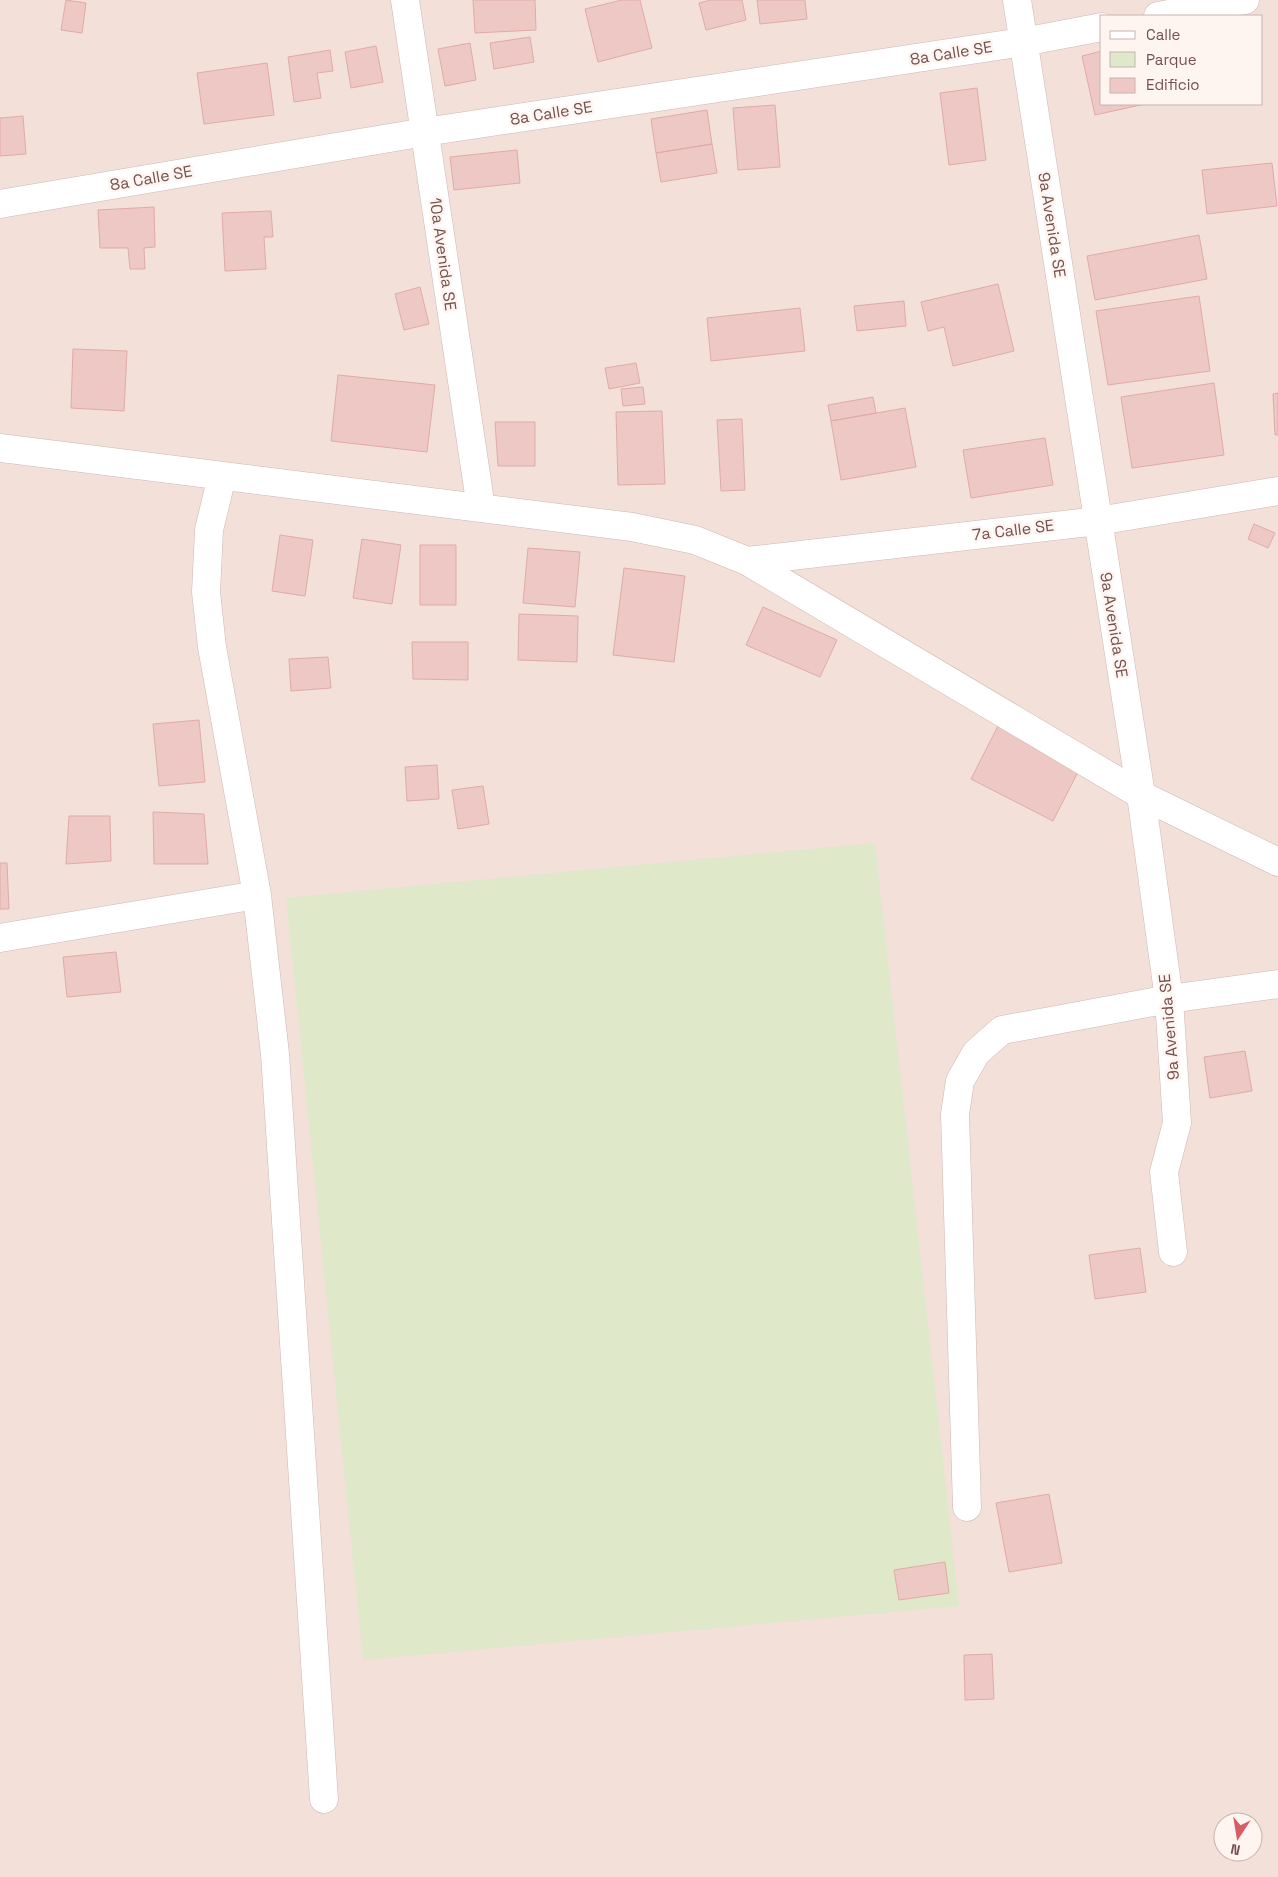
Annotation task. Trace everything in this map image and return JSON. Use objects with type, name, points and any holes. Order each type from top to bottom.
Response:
[{"type":"street","name":"10a Avenida SE","points":[[405,0],[481,508]]},
{"type":"street","name":"9a Avenida SE","points":[[1017,0],[1141,795],[1169,1000],[1177,1123],[1164,1172],[1173,1252]]},
{"type":"street","points":[[1163,15],[1244,0]]},
{"type":"street","name":"8a Calle SE","points":[[0,204],[425,132],[1023,42],[1100,27]]},
{"type":"street","points":[[0,448],[632,527],[695,540],[746,561],[1141,795],[1278,862]]},
{"type":"street","points":[[222,476],[209,530],[206,592],[212,648],[257,895],[275,1054],[324,1798]]},
{"type":"street","name":"7a Calle SE","points":[[746,561],[1098,520],[1278,490]]},
{"type":"street","points":[[0,938],[257,895]]},
{"type":"street","points":[[967,1507],[955,1114],[960,1081],[976,1053],[1002,1030],[1169,1000],[1278,984]]},
{"type":"shaded area","points":[[0,0],[1278,0],[1278,1877],[0,1877]]},
{"type":"green space","points":[[875,843],[959,1606],[363,1660],[286,898]]},
{"type":"building","points":[[66,0],[86,3],[82,33],[61,30]]},
{"type":"building","points":[[473,0],[535,0],[536,30],[475,33]]},
{"type":"building","points":[[622,0],[640,0],[652,48],[598,62],[585,9]]},
{"type":"building","points":[[711,0],[742,0],[746,20],[706,30],[699,3]]},
{"type":"building","points":[[757,0],[805,0],[807,19],[760,24]]},
{"type":"building","points":[[530,37],[534,62],[494,69],[490,43]]},
{"type":"building","points":[[470,43],[476,80],[445,86],[438,49]]},
{"type":"building","points":[[376,46],[383,82],[351,88],[345,52]]},
{"type":"building","points":[[330,50],[333,71],[317,73],[321,98],[294,102],[288,57]]},
{"type":"building","points":[[1100,52],[1100,105],[1140,105],[1095,115],[1082,56]]},
{"type":"building","points":[[267,63],[274,115],[204,124],[197,73]]},
{"type":"building","points":[[977,88],[986,160],[949,165],[940,93]]},
{"type":"building","points":[[775,105],[780,167],[738,170],[733,108]]},
{"type":"building","points":[[707,110],[712,144],[656,153],[651,119]]},
{"type":"building","points":[[23,116],[26,154],[0,156],[0,118]]},
{"type":"building","points":[[712,144],[717,173],[661,182],[656,153]]},
{"type":"building","points":[[517,150],[520,183],[454,190],[450,157]]},
{"type":"building","points":[[1272,163],[1277,206],[1207,214],[1202,170]]},
{"type":"building","points":[[154,207],[155,247],[144,248],[145,269],[130,269],[128,248],[100,248],[98,210]]},
{"type":"building","points":[[271,211],[273,237],[264,237],[266,269],[225,271],[222,213]]},
{"type":"building","points":[[1199,235],[1207,279],[1095,300],[1087,256]]},
{"type":"building","points":[[998,284],[1014,351],[953,366],[944,327],[928,331],[921,302]]},
{"type":"building","points":[[420,287],[429,324],[404,330],[395,294]]},
{"type":"building","points":[[1199,296],[1210,371],[1108,385],[1096,311]]},
{"type":"building","points":[[904,301],[906,326],[857,331],[854,306]]},
{"type":"building","points":[[800,308],[805,351],[711,361],[707,318]]},
{"type":"building","points":[[73,349],[127,351],[124,411],[71,408]]},
{"type":"building","points":[[636,363],[640,383],[609,389],[605,368]]},
{"type":"building","points":[[338,375],[435,385],[427,452],[331,441]]},
{"type":"building","points":[[1214,383],[1224,455],[1132,468],[1121,397]]},
{"type":"building","points":[[643,387],[645,404],[623,406],[621,389]]},
{"type":"building","points":[[1278,393],[1278,435],[1275,435],[1273,394]]},
{"type":"building","points":[[873,397],[876,413],[831,421],[828,405]]},
{"type":"building","points":[[905,408],[916,467],[841,480],[831,421]]},
{"type":"building","points":[[662,411],[665,484],[618,485],[616,412]]},
{"type":"building","points":[[742,419],[745,490],[721,491],[717,420]]},
{"type":"building","points":[[495,422],[535,422],[535,466],[498,466]]},
{"type":"building","points":[[1045,438],[1053,485],[971,498],[963,450]]},
{"type":"building","points":[[1254,524],[1275,533],[1268,548],[1248,539]]},
{"type":"building","points":[[280,535],[313,540],[305,596],[272,591]]},
{"type":"building","points":[[362,539],[401,545],[392,604],[353,598]]},
{"type":"building","points":[[420,545],[456,545],[456,605],[420,605]]},
{"type":"building","points":[[528,548],[580,552],[575,607],[523,603]]},
{"type":"building","points":[[624,568],[685,576],[674,662],[613,655]]},
{"type":"building","points":[[763,607],[837,640],[820,677],[746,645]]},
{"type":"building","points":[[519,614],[578,616],[577,662],[518,660]]},
{"type":"building","points":[[412,642],[468,642],[468,680],[413,679]]},
{"type":"building","points":[[328,657],[331,688],[291,691],[289,659]]},
{"type":"building","points":[[199,720],[205,782],[159,786],[153,724]]},
{"type":"building","points":[[998,726],[1080,768],[1053,821],[971,779]]},
{"type":"building","points":[[437,765],[439,799],[407,801],[405,767]]},
{"type":"building","points":[[483,786],[489,824],[458,829],[452,790]]},
{"type":"building","points":[[153,812],[204,814],[208,864],[154,864]]},
{"type":"building","points":[[69,816],[110,816],[111,861],[66,864]]},
{"type":"building","points":[[0,863],[7,863],[9,909],[0,909]]},
{"type":"building","points":[[116,952],[121,992],[67,997],[63,957]]},
{"type":"building","points":[[1245,1051],[1252,1091],[1210,1098],[1204,1057]]},
{"type":"building","points":[[1140,1248],[1146,1292],[1095,1299],[1089,1255]]},
{"type":"building","points":[[1049,1494],[1062,1563],[1009,1572],[996,1503]]},
{"type":"building","points":[[945,1562],[949,1593],[899,1600],[894,1570]]},
{"type":"building","points":[[992,1654],[994,1699],[965,1700],[964,1655]]}]
